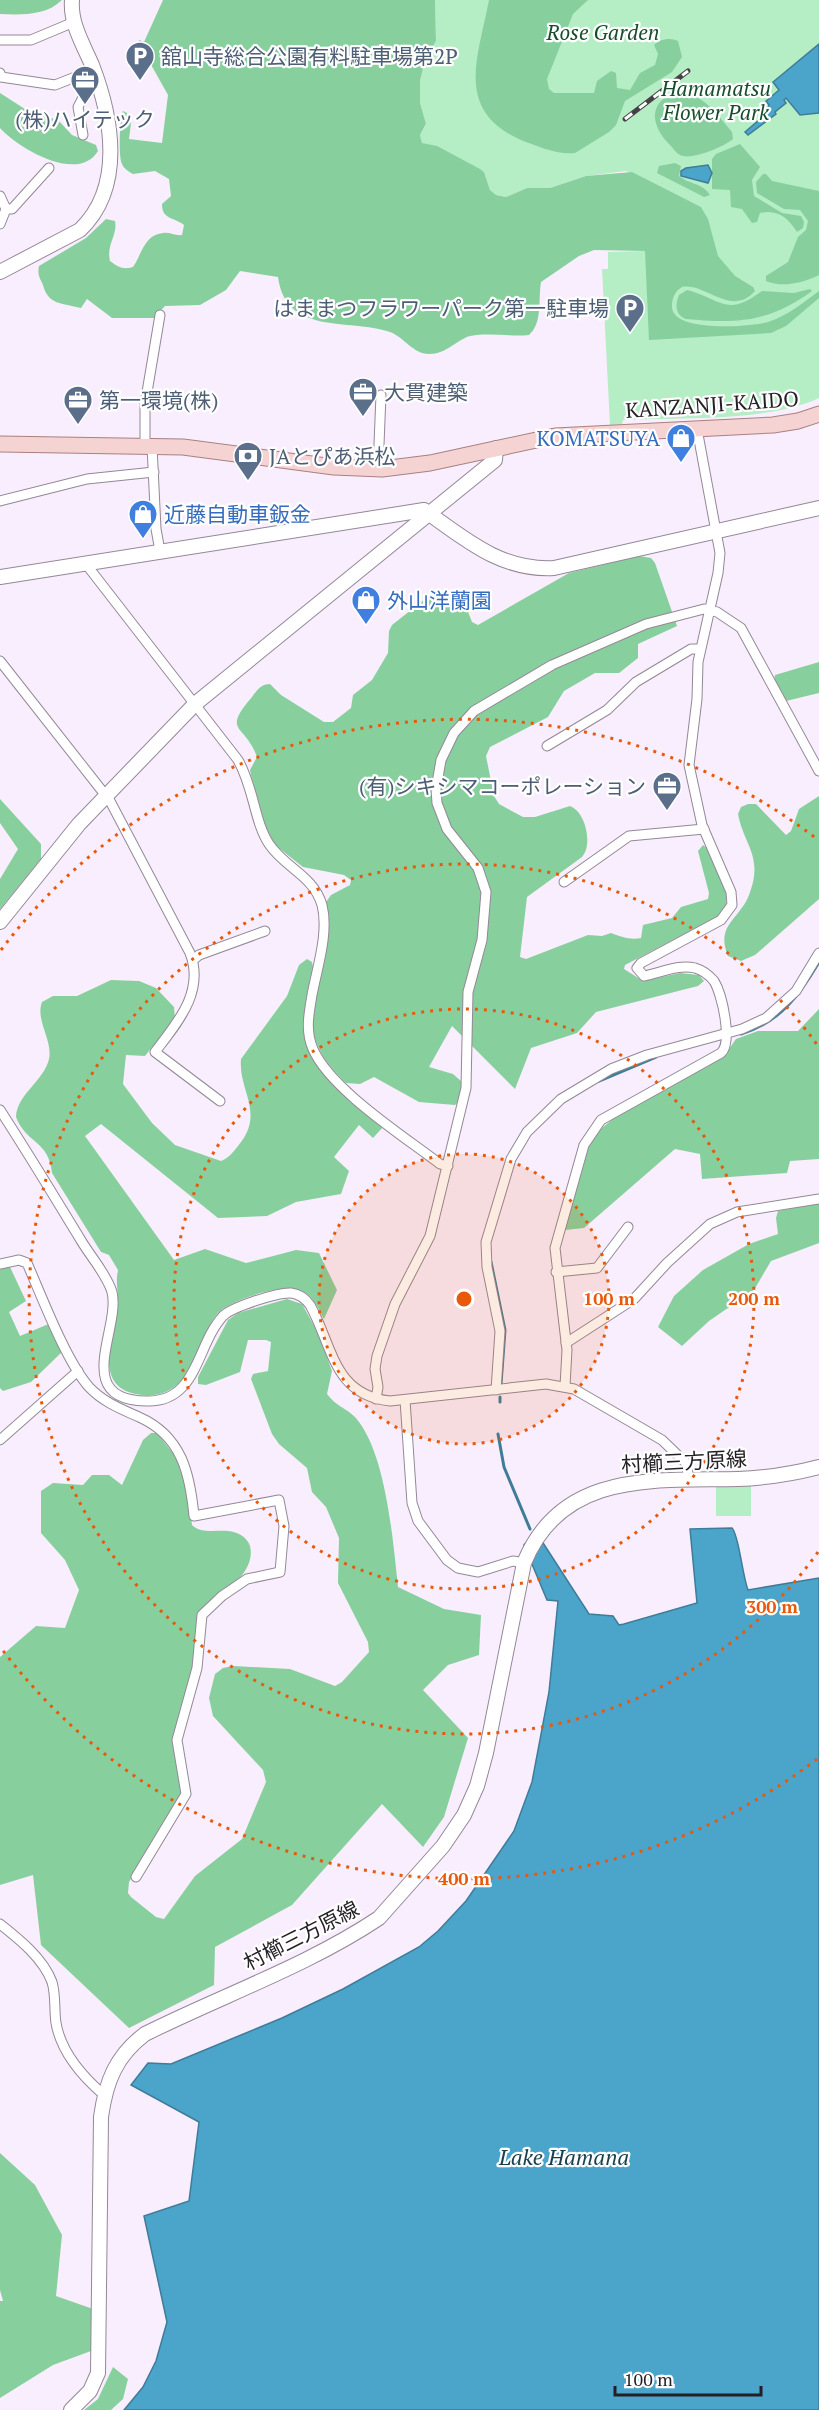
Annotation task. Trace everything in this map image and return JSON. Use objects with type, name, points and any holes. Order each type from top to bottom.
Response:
[{"type":"main road","name":"KANZANJI-KAIDO","points":[[0,444],[148,446],[223,451],[334,467],[378,469],[430,463],[561,436],[785,424],[819,414]]},
{"type":"street","points":[[0,272],[66,240],[80,230],[98,209],[104,197],[110,156],[107,116],[95,76],[74,22],[72,0]]},
{"type":"street","points":[[0,40],[31,40],[74,22]]},
{"type":"street","points":[[0,73],[1,77],[55,85],[95,76]]},
{"type":"street","points":[[83,135],[78,107],[95,76]]},
{"type":"street","points":[[6,209],[12,208],[49,168]]},
{"type":"street","points":[[0,196],[6,209],[0,224]]},
{"type":"street","points":[[160,315],[145,401],[148,446],[154,472],[156,529],[160,551]]},
{"type":"street","points":[[378,469],[381,395]]},
{"type":"street","points":[[565,1386],[567,1378],[566,1343],[556,1272],[556,1240],[584,1145],[594,1127],[610,1115],[721,1053],[726,1046],[727,1032],[717,987],[708,975],[687,967],[644,976],[637,971],[641,963],[721,920],[730,911],[731,892],[704,829],[689,765],[700,649],[719,563],[717,531],[697,429]]},
{"type":"street","points":[[0,922],[79,824],[195,704],[495,460],[496,448]]},
{"type":"street","points":[[0,501],[87,479],[154,472]]},
{"type":"street","points":[[0,576],[424,510],[498,560],[539,569],[582,564],[819,508]]},
{"type":"street","points":[[88,562],[89,568],[245,772],[265,838],[279,855],[308,879],[319,897],[324,928],[308,1024],[312,1048],[318,1059],[363,1104],[440,1164],[448,1166]]},
{"type":"street","points":[[376,1399],[377,1356],[395,1304],[430,1236],[466,1088],[468,992],[480,952],[486,892],[481,874],[447,829],[437,803],[438,775],[446,746],[459,727],[474,711],[552,665],[646,624],[704,609],[737,625],[744,633],[819,771]]},
{"type":"street","points":[[547,746],[607,710],[636,682],[691,649],[700,649]]},
{"type":"street","points":[[0,661],[106,796],[193,960],[194,983],[184,1013],[154,1052],[220,1101]]},
{"type":"street","points":[[564,882],[628,836],[704,829]]},
{"type":"street","points":[[193,960],[199,955],[265,931]]},
{"type":"street","points":[[496,1390],[500,1331],[487,1267],[486,1242],[505,1174],[518,1145],[548,1108],[594,1078],[647,1055],[754,1024],[777,1010],[796,991],[819,953]]},
{"type":"street","points":[[0,1110],[111,1291],[103,1368],[108,1383],[120,1394],[138,1401],[166,1398],[189,1381],[219,1322],[229,1311],[292,1293],[302,1297],[310,1305],[343,1378],[359,1392],[376,1399],[405,1400],[546,1384],[565,1386],[662,1440],[687,1464],[688,1478]]},
{"type":"street","points":[[566,1343],[634,1299],[698,1233],[716,1221],[737,1212],[819,1199]]},
{"type":"street","points":[[556,1272],[597,1268],[628,1227]]},
{"type":"street","points":[[0,1264],[19,1260],[27,1263],[78,1371],[97,1395],[114,1406],[150,1422],[171,1442],[189,1474],[194,1516],[279,1500],[284,1526],[280,1572],[247,1579],[222,1596],[202,1616],[197,1668],[177,1740],[186,1794],[136,1876]]},
{"type":"street","points":[[0,1440],[78,1371]]},
{"type":"street","points":[[97,1395],[108,1383]]},
{"type":"street","points":[[405,1400],[412,1503],[418,1521],[447,1560],[458,1568],[478,1572],[513,1561],[524,1563]]},
{"type":"street","name":"村櫛三方原線","points":[[71,2410],[90,2391],[98,2373],[100,2167],[104,2096],[113,2069],[121,2056],[146,2034],[332,1946],[368,1926],[379,1918],[443,1846],[465,1815],[484,1765],[524,1563],[537,1539],[571,1505],[603,1488],[643,1481],[766,1477],[819,1467]]},
{"type":"street","points":[[0,1924],[30,1951],[46,1970],[52,1983],[57,2026],[62,2042],[83,2076],[104,2096]]},
{"type":"green space","points":[[0,0],[62,0],[41,12],[0,14]]},
{"type":"green space","points":[[163,0],[435,0],[436,41],[425,60],[420,81],[420,103],[426,124],[420,135],[422,143],[437,146],[480,169],[484,172],[490,190],[496,195],[506,197],[527,188],[550,188],[586,176],[632,172],[701,207],[708,219],[718,256],[735,276],[753,287],[755,291],[737,301],[727,300],[700,289],[682,287],[674,295],[672,306],[675,315],[684,321],[712,326],[758,324],[768,322],[795,309],[819,291],[819,298],[786,326],[771,333],[649,340],[645,251],[594,250],[579,256],[541,282],[538,317],[529,335],[470,336],[441,352],[429,354],[418,351],[390,332],[306,317],[293,309],[283,296],[278,277],[240,271],[226,290],[200,305],[165,306],[154,318],[112,318],[87,299],[81,308],[52,300],[45,292],[39,266],[86,238],[106,219],[115,221],[110,261],[123,268],[133,267],[144,246],[152,237],[163,233],[182,235],[184,225],[166,216],[163,209],[162,204],[171,196],[169,179],[155,171],[133,174],[123,166],[120,153],[123,111],[127,113],[131,123],[129,139],[162,143],[168,95],[140,45],[138,46],[139,40],[144,42]]},
{"type":"green space","name":"Hamamatsu Flower Park","points":[[435,0],[819,0],[819,398],[798,406],[750,415],[623,420],[622,424],[610,425],[602,269],[608,269],[608,252],[645,251],[701,207],[626,171],[586,176],[550,188],[527,188],[506,197],[496,195],[490,190],[484,172],[422,143],[420,135],[426,125],[420,103],[420,81],[425,60],[436,41]]},
{"type":"green space","points":[[489,0],[588,0],[573,14],[547,79],[549,89],[554,93],[594,93],[597,81],[611,71],[616,73],[617,88],[630,90],[640,73],[655,65],[658,54],[654,45],[662,40],[678,41],[682,57],[672,72],[625,101],[616,125],[609,132],[575,153],[547,150],[521,140],[500,128],[486,114],[479,98],[476,80],[477,62]]},
{"type":"green space","points":[[0,93],[28,111],[58,120],[72,135],[96,145],[98,151],[89,160],[77,164],[63,163],[48,159],[20,145],[0,128]]},
{"type":"green space","points":[[673,93],[692,95],[707,104],[732,132],[733,139],[716,149],[692,156],[679,154],[664,138],[656,124],[655,117],[659,104]]},
{"type":"green space","points":[[740,144],[760,167],[752,180],[754,196],[782,213],[801,216],[804,222],[803,228],[797,232],[786,219],[772,212],[760,213],[757,222],[752,223],[742,209],[731,207],[730,190],[712,189],[712,159],[716,154]]},
{"type":"green space","points":[[675,163],[681,166],[679,176],[703,188],[710,195],[704,197],[657,173],[659,166]]},
{"type":"green space","points":[[763,174],[766,174],[772,181],[819,191],[819,275],[792,284],[766,281],[766,276],[788,262],[798,237],[806,230],[808,221],[800,210],[784,209],[757,193],[756,182]]},
{"type":"green space","points":[[810,289],[812,291],[782,309],[767,315],[737,321],[686,319],[677,309],[679,295],[687,290],[732,305],[740,304],[762,291],[794,293]]},
{"type":"green space","points":[[639,556],[651,558],[655,563],[677,626],[638,644],[638,658],[619,673],[595,673],[564,691],[548,717],[490,747],[486,756],[494,796],[499,804],[523,817],[535,817],[570,806],[576,809],[586,829],[587,845],[582,857],[527,897],[520,957],[526,959],[588,935],[602,936],[611,933],[622,937],[641,938],[643,925],[672,918],[681,907],[708,899],[709,893],[698,851],[703,845],[708,849],[725,889],[726,906],[723,914],[625,965],[624,969],[643,981],[680,973],[699,975],[704,981],[698,986],[596,1012],[577,1033],[531,1048],[515,1089],[452,1026],[429,1067],[453,1074],[462,1082],[458,1102],[455,1105],[419,1102],[374,1077],[360,1084],[346,1083],[323,1056],[316,1042],[312,1024],[326,902],[331,895],[350,885],[351,880],[344,875],[303,867],[275,845],[265,825],[251,775],[250,770],[257,757],[252,746],[238,728],[238,717],[258,690],[270,684],[281,695],[324,722],[333,722],[351,708],[353,695],[372,680],[388,653],[389,631],[392,625],[425,599],[451,592],[461,594],[472,622],[478,625],[569,573]]},
{"type":"green space","points":[[819,662],[819,693],[786,701],[774,680],[775,675]]},
{"type":"green space","points":[[819,796],[819,899],[755,955],[741,961],[728,956],[725,945],[727,929],[745,903],[753,882],[754,861],[738,814],[741,807],[756,804],[786,835],[791,831],[799,809]]},
{"type":"green space","points":[[0,799],[41,844],[41,859],[0,909],[0,879],[18,849],[0,823]]},
{"type":"green space","points":[[307,959],[312,962],[313,967],[304,1023],[311,1055],[332,1082],[384,1126],[373,1138],[359,1125],[334,1157],[349,1171],[341,1194],[296,1202],[267,1216],[218,1218],[101,1124],[85,1136],[174,1260],[205,1249],[246,1263],[296,1250],[319,1253],[337,1290],[324,1319],[310,1296],[294,1289],[271,1291],[233,1303],[217,1314],[191,1367],[176,1386],[152,1395],[126,1391],[116,1384],[109,1361],[118,1306],[118,1270],[109,1255],[101,1252],[52,1173],[47,1154],[25,1132],[16,1117],[21,1101],[42,1074],[49,1059],[49,1045],[40,1009],[42,1002],[53,996],[77,996],[111,980],[139,981],[156,988],[174,1007],[175,1018],[145,1056],[126,1055],[123,1084],[152,1123],[175,1145],[221,1161],[229,1157],[238,1146],[250,1123],[249,1102],[241,1071],[241,1059],[287,996],[299,965]]},
{"type":"green space","points":[[819,1009],[819,1159],[790,1161],[787,1173],[702,1179],[700,1154],[675,1149],[584,1228],[565,1230],[589,1146],[598,1131],[613,1119],[724,1056],[736,1039],[758,1031],[798,1031]]},
{"type":"green space","points":[[819,1203],[819,1243],[771,1261],[754,1290],[709,1321],[682,1346],[658,1327],[674,1296],[703,1270],[749,1244],[778,1234],[776,1218],[778,1211]]},
{"type":"green space","points":[[9,1265],[26,1301],[9,1312],[20,1336],[51,1323],[64,1350],[31,1382],[3,1391],[0,1388],[0,1268]]},
{"type":"green space","points":[[287,1299],[302,1304],[317,1331],[332,1371],[327,1394],[355,1417],[366,1432],[374,1451],[386,1498],[398,1587],[444,1609],[481,1615],[479,1655],[448,1665],[423,1690],[468,1738],[444,1817],[423,1847],[382,1804],[292,1905],[215,1947],[214,1985],[129,2028],[41,1945],[33,1875],[0,1885],[0,1657],[36,1626],[65,1628],[79,1590],[65,1560],[41,1533],[41,1491],[53,1483],[83,1485],[92,1475],[109,1475],[122,1485],[143,1440],[151,1433],[157,1433],[176,1457],[187,1482],[192,1525],[204,1531],[228,1531],[239,1534],[249,1543],[251,1556],[248,1566],[235,1583],[202,1610],[195,1656],[173,1744],[183,1790],[129,1882],[128,1893],[131,1897],[156,1917],[164,1919],[195,1876],[242,1839],[266,1782],[263,1770],[213,1716],[209,1698],[215,1674],[223,1668],[233,1666],[290,1669],[335,1686],[342,1682],[369,1652],[368,1642],[338,1583],[339,1538],[326,1507],[312,1492],[307,1468],[279,1444],[272,1434],[251,1379],[253,1374],[268,1371],[271,1342],[248,1340],[240,1372],[206,1385],[198,1384],[198,1377],[228,1320],[238,1313]]},
{"type":"green space","points":[[716,1485],[751,1485],[751,1516],[716,1516]]},
{"type":"green space","points":[[0,2153],[35,2185],[62,2235],[56,2296],[93,2309],[91,2351],[53,2365],[0,2398],[0,2301],[3,2301],[0,2290]]},
{"type":"green space","points":[[113,2367],[128,2379],[123,2399],[111,2410],[84,2410],[98,2399]]},
{"type":"water","points":[[819,44],[819,113],[800,115],[786,98],[784,100],[786,103],[775,112],[776,114],[748,135],[745,132],[765,115],[769,105],[766,101],[779,90],[773,82]]},
{"type":"water","points":[[708,165],[712,173],[708,183],[681,176],[681,171],[686,168]]},
{"type":"water","name":"Lake Hamana","points":[[732,1528],[737,1538],[748,1590],[819,1578],[819,2410],[124,2410],[143,2387],[156,2361],[167,2322],[144,2216],[189,2201],[199,2122],[131,2085],[148,2063],[171,2064],[282,2018],[343,1989],[419,1947],[438,1931],[466,1901],[514,1831],[532,1782],[549,1692],[558,1601],[547,1600],[524,1545],[536,1532],[589,1614],[613,1616],[619,1625],[697,1603],[690,1529]]},
{"type":"waterway","points":[[741,1034],[755,1029],[778,1015],[796,997],[819,962]]},
{"type":"waterway","points":[[599,1081],[656,1057]]},
{"type":"waterway","points":[[491,1262],[505,1330],[501,1384]]},
{"type":"waterway","points":[[500,1397],[500,1402]]},
{"type":"waterway","points":[[498,1434],[504,1467],[530,1529]]},
{"type":"railway","points":[[625,119],[688,71]]},
{"type":"place","name":"舘山寺総合公園有料駐車場第2P","points":[[140,82]]},
{"type":"place","name":"(株)ハイテック","points":[[85,106]]},
{"type":"place","name":"はままつフラワーパーク第一駐車場","points":[[630,334]]},
{"type":"place","name":"大貫建築","points":[[363,418]]},
{"type":"place","name":"第一環境(株)","points":[[78,426]]},
{"type":"place","name":"KOMATSUYA","points":[[681,464]]},
{"type":"place","name":"JAとぴあ浜松","points":[[248,482]]},
{"type":"place","name":"近藤自動車鈑金","points":[[143,540]]},
{"type":"place","name":"外山洋蘭園","points":[[366,626]]},
{"type":"place","name":"(有)シキシマコーポレーション","points":[[667,812]]},
{"type":"park label","name":"Rose Garden","points":[[603,32]]}]
